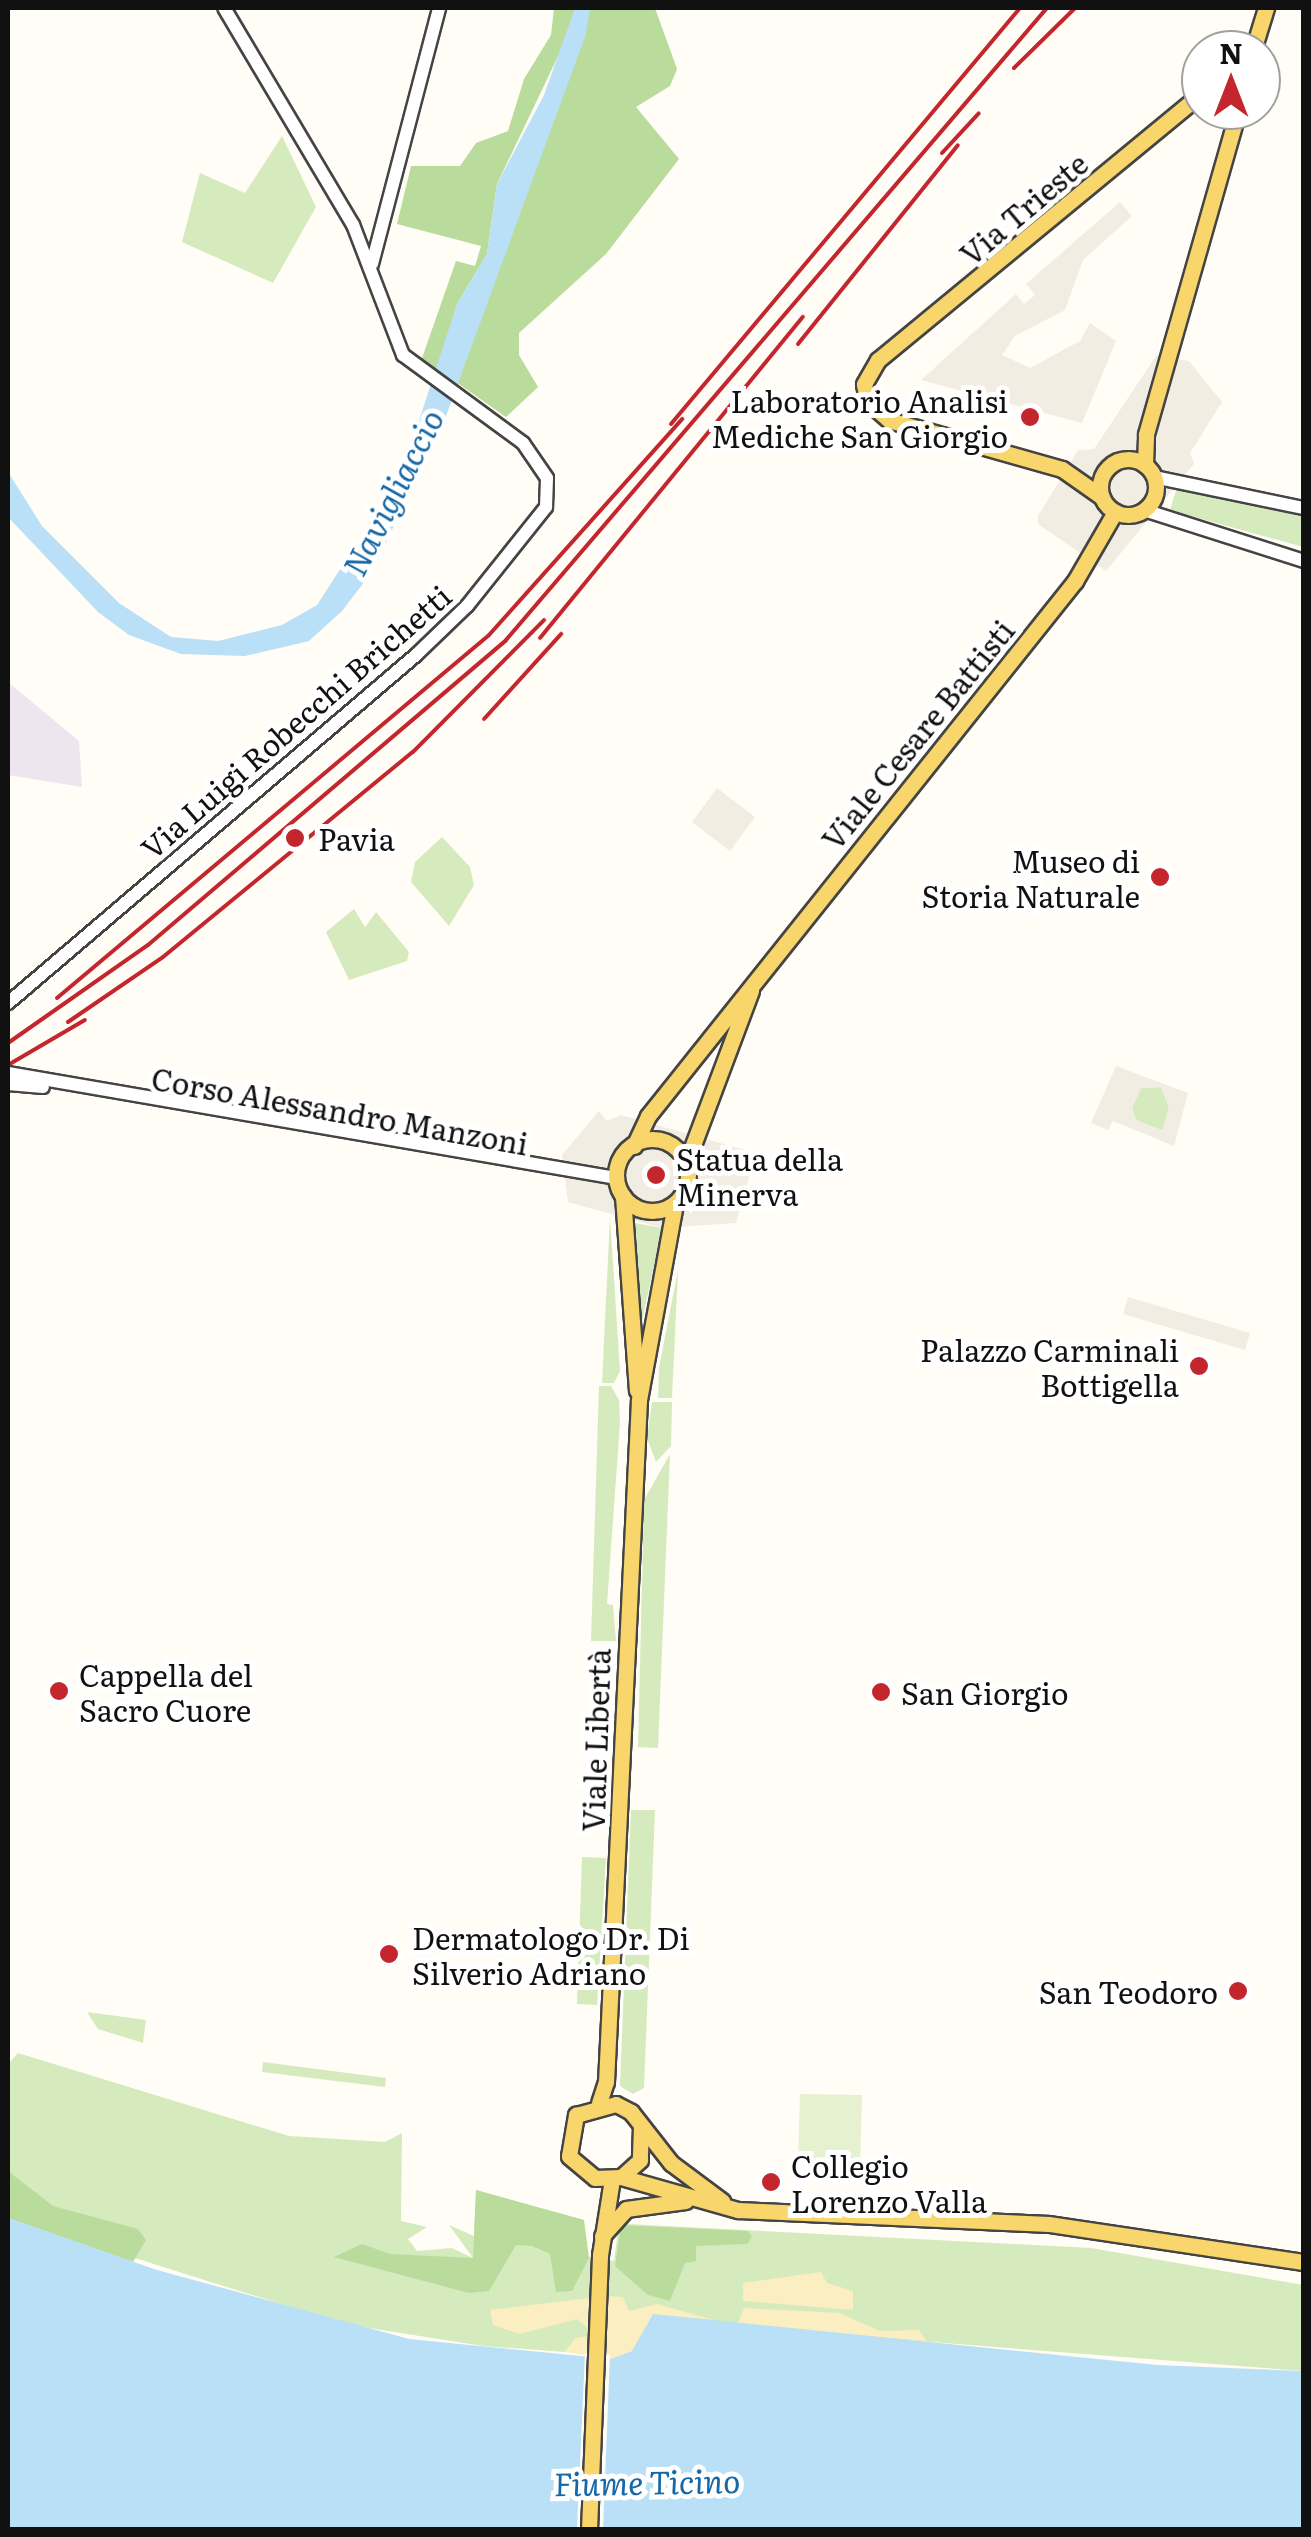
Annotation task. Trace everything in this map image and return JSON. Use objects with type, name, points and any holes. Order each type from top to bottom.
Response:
[{"type":"main road","points":[[1258,29],[1266,8]]},
{"type":"main road","name":"Via Trieste","points":[[1102,496],[1062,469],[889,420],[865,396],[878,360],[1181,110]]},
{"type":"main road","points":[[1150,471],[1112,465],[1102,496],[1114,512],[1144,510],[1155,496],[1146,434],[1232,130]]},
{"type":"main road","name":"Viale Cesare Battisti","points":[[634,1146],[639,1128],[1075,581],[1114,512]]},
{"type":"main road","name":"Viale Cesare Battisti","points":[[687,1160],[753,984]]},
{"type":"main road","points":[[663,1144],[687,1160],[691,1186],[675,1204],[644,1206],[623,1196],[611,1177],[616,1157],[634,1146],[663,1144]]},
{"type":"main road","name":"Viale Libertà","points":[[623,1196],[640,1400]]},
{"type":"main road","name":"Viale Libertà","points":[[599,2102],[606,2082],[640,1400],[675,1204]]},
{"type":"main road","name":"Viale Libertà","points":[[606,2082],[616,2104]]},
{"type":"main road","points":[[738,2210],[696,2187],[642,2126],[616,2104],[599,2102],[576,2115],[566,2139],[574,2164],[595,2178],[616,2178],[738,2210],[1049,2224],[1304,2262]]},
{"type":"main road","points":[[603,2201],[616,2178],[640,2160],[642,2126]]},
{"type":"main road","points":[[589,2530],[603,2201],[595,2178]]},
{"type":"main road","points":[[600,2248],[626,2209],[692,2200]]},
{"type":"street","points":[[224,8],[372,267]]},
{"type":"street","points":[[372,267],[438,8]]},
{"type":"street","name":"Via Luigi Robecchi Brichetti","points":[[8,1003],[416,654],[546,507],[542,468],[458,393],[426,378],[399,348],[372,267]]},
{"type":"street","points":[[1150,471],[1304,508]]},
{"type":"street","points":[[1144,510],[1304,561]]},
{"type":"street","name":"Corso Alessandro Manzoni","points":[[8,1074],[60,1088]]},
{"type":"street","name":"Corso Alessandro Manzoni","points":[[8,1084],[60,1088],[611,1177]]},
{"type":"shaded area","points":[[1120,202],[1132,216],[1083,260],[1065,310],[1015,336],[1002,355],[1030,368],[1080,341],[1090,323],[1116,341],[1082,423],[921,380],[1016,294],[1024,304],[1035,295],[1026,284]]},
{"type":"shaded area","points":[[1156,356],[1189,361],[1222,402],[1190,453],[1194,464],[1106,571],[1038,524],[1038,516],[1078,450],[1094,449]]},
{"type":"shaded area","points":[[8,682],[79,741],[82,787],[8,775]]},
{"type":"shaded area","points":[[717,788],[755,817],[730,851],[692,822]]},
{"type":"shaded area","points":[[1116,1066],[1188,1093],[1174,1146],[1113,1121],[1108,1130],[1091,1123]],"holes":[[[1161,1087],[1169,1107],[1162,1131],[1136,1120],[1132,1108],[1141,1088]]]},
{"type":"shaded area","points":[[599,1111],[607,1121],[621,1115],[756,1153],[736,1223],[662,1228],[568,1202],[562,1155]]},
{"type":"shaded area","points":[[1128,1297],[1250,1333],[1245,1350],[1123,1314]]},
{"type":"green space","points":[[554,8],[575,8],[572,27],[497,184],[487,254],[457,304],[437,371],[421,361],[456,261],[475,266],[481,246],[397,224],[411,166],[460,166],[476,143],[508,131],[524,79],[551,35]]},
{"type":"green space","points":[[590,8],[655,8],[677,69],[670,86],[636,107],[679,159],[606,254],[519,333],[519,355],[538,387],[506,417],[456,382]]},
{"type":"green space","points":[[282,136],[316,207],[273,283],[182,242],[200,173],[245,193]]},
{"type":"green space","points":[[1178,484],[1303,517],[1303,547],[1170,510]]},
{"type":"green space","points":[[442,837],[470,867],[474,885],[449,926],[411,882],[415,862]]},
{"type":"green space","points":[[354,909],[365,927],[376,912],[409,952],[407,961],[349,980],[326,932]]},
{"type":"green space","points":[[1161,1087],[1169,1107],[1163,1131],[1136,1120],[1132,1108],[1141,1088]]},
{"type":"green space","points":[[610,1217],[620,1371],[614,1383],[602,1383]]},
{"type":"green space","points":[[635,1223],[662,1228],[641,1326],[635,1275]]},
{"type":"green space","points":[[678,1270],[672,1398],[658,1398],[659,1368]]},
{"type":"green space","points":[[599,1386],[611,1386],[619,1400],[607,1604],[613,1605],[616,1641],[591,1641]]},
{"type":"green space","points":[[652,1402],[672,1402],[671,1446],[656,1462],[647,1438]]},
{"type":"green space","points":[[670,1454],[658,1748],[638,1747],[644,1500]]},
{"type":"green space","points":[[631,1810],[655,1810],[644,2088],[633,2094],[620,2086]]},
{"type":"green space","points":[[582,1857],[606,1858],[597,2005],[577,2004]]},
{"type":"green space","points":[[87,2012],[146,2020],[143,2043],[98,2029]]},
{"type":"green space","points":[[18,2053],[289,2136],[385,2142],[402,2133],[401,2221],[427,2227],[408,2239],[417,2251],[452,2248],[473,2258],[449,2225],[474,2236],[476,2190],[584,2220],[585,2256],[614,2261],[618,2231],[627,2224],[1091,2248],[1303,2285],[1303,2371],[661,2321],[632,2351],[576,2338],[565,2352],[483,2346],[344,2324],[8,2218],[8,2064]]},
{"type":"green space","points":[[263,2062],[386,2078],[385,2087],[262,2072]]},
{"type":"green space","points":[[800,2094],[862,2095],[860,2165],[798,2163]]},
{"type":"green space","points":[[8,2171],[53,2206],[138,2229],[146,2240],[133,2262],[8,2218]]},
{"type":"green space","points":[[476,2190],[584,2220],[589,2258],[572,2291],[556,2292],[550,2254],[532,2246],[516,2245],[489,2291],[469,2293],[334,2257],[362,2244],[390,2254],[473,2258]]},
{"type":"green space","points":[[621,2225],[748,2231],[752,2237],[747,2244],[696,2246],[696,2261],[685,2263],[670,2301],[648,2295],[615,2266]]},
{"type":"sand","points":[[821,2272],[827,2283],[853,2291],[853,2310],[743,2301],[743,2283]]},
{"type":"sand","points":[[623,2297],[629,2311],[657,2304],[714,2320],[653,2315],[632,2351],[611,2359],[565,2352],[576,2338],[597,2335],[577,2319],[520,2334],[493,2325],[490,2310]]},
{"type":"sand","points":[[744,2308],[839,2313],[880,2331],[919,2330],[926,2341],[737,2325]]},
{"type":"water","name":"Navigliaccio","points":[[575,8],[590,8],[586,34],[446,416],[372,572],[342,611],[309,641],[245,656],[181,654],[129,635],[98,612],[8,517],[8,472],[42,526],[119,603],[171,637],[218,641],[282,625],[317,605],[402,473],[457,304],[487,254],[497,184],[544,95]]},
{"type":"water","name":"Fiume Ticino","points":[[8,2218],[157,2270],[409,2339],[611,2359],[632,2351],[653,2314],[1157,2365],[1303,2371],[1303,2529],[8,2529]]},
{"type":"pier","points":[[585,2353],[610,2354],[603,2530],[577,2529]]},
{"type":"railway","points":[[671,424],[1020,8]]},
{"type":"railway","points":[[8,1043],[148,945],[506,640],[1047,8]]},
{"type":"railway","points":[[1014,68],[1075,8]]},
{"type":"railway","points":[[942,153],[979,113]]},
{"type":"railway","points":[[798,344],[958,145]]},
{"type":"railway","points":[[540,638],[803,317]]},
{"type":"railway","points":[[57,998],[489,635],[682,419]]},
{"type":"railway","points":[[68,1022],[163,957],[413,752],[544,620]]},
{"type":"railway","points":[[484,719],[561,634]]},
{"type":"railway","points":[[8,1065],[85,1020]]},
{"type":"place","name":"Laboratorio Analisi Mediche San Giorgio","points":[[1030,417]]},
{"type":"place","name":"Pavia","points":[[295,838]]},
{"type":"place","name":"Museo di Storia Naturale","points":[[1160,877]]},
{"type":"place","name":"Statua della Minerva","points":[[656,1175]]},
{"type":"place","name":"Palazzo Carminali Bottigella","points":[[1199,1366]]},
{"type":"place","name":"Cappella del Sacro Cuore","points":[[59,1691]]},
{"type":"place","name":"San Giorgio","points":[[881,1692]]},
{"type":"place","name":"Dermatologo Dr. Di Silverio Adriano","points":[[389,1954]]},
{"type":"place","name":"San Teodoro","points":[[1238,1991]]},
{"type":"place","name":"Collegio Lorenzo Valla","points":[[771,2182]]}]
